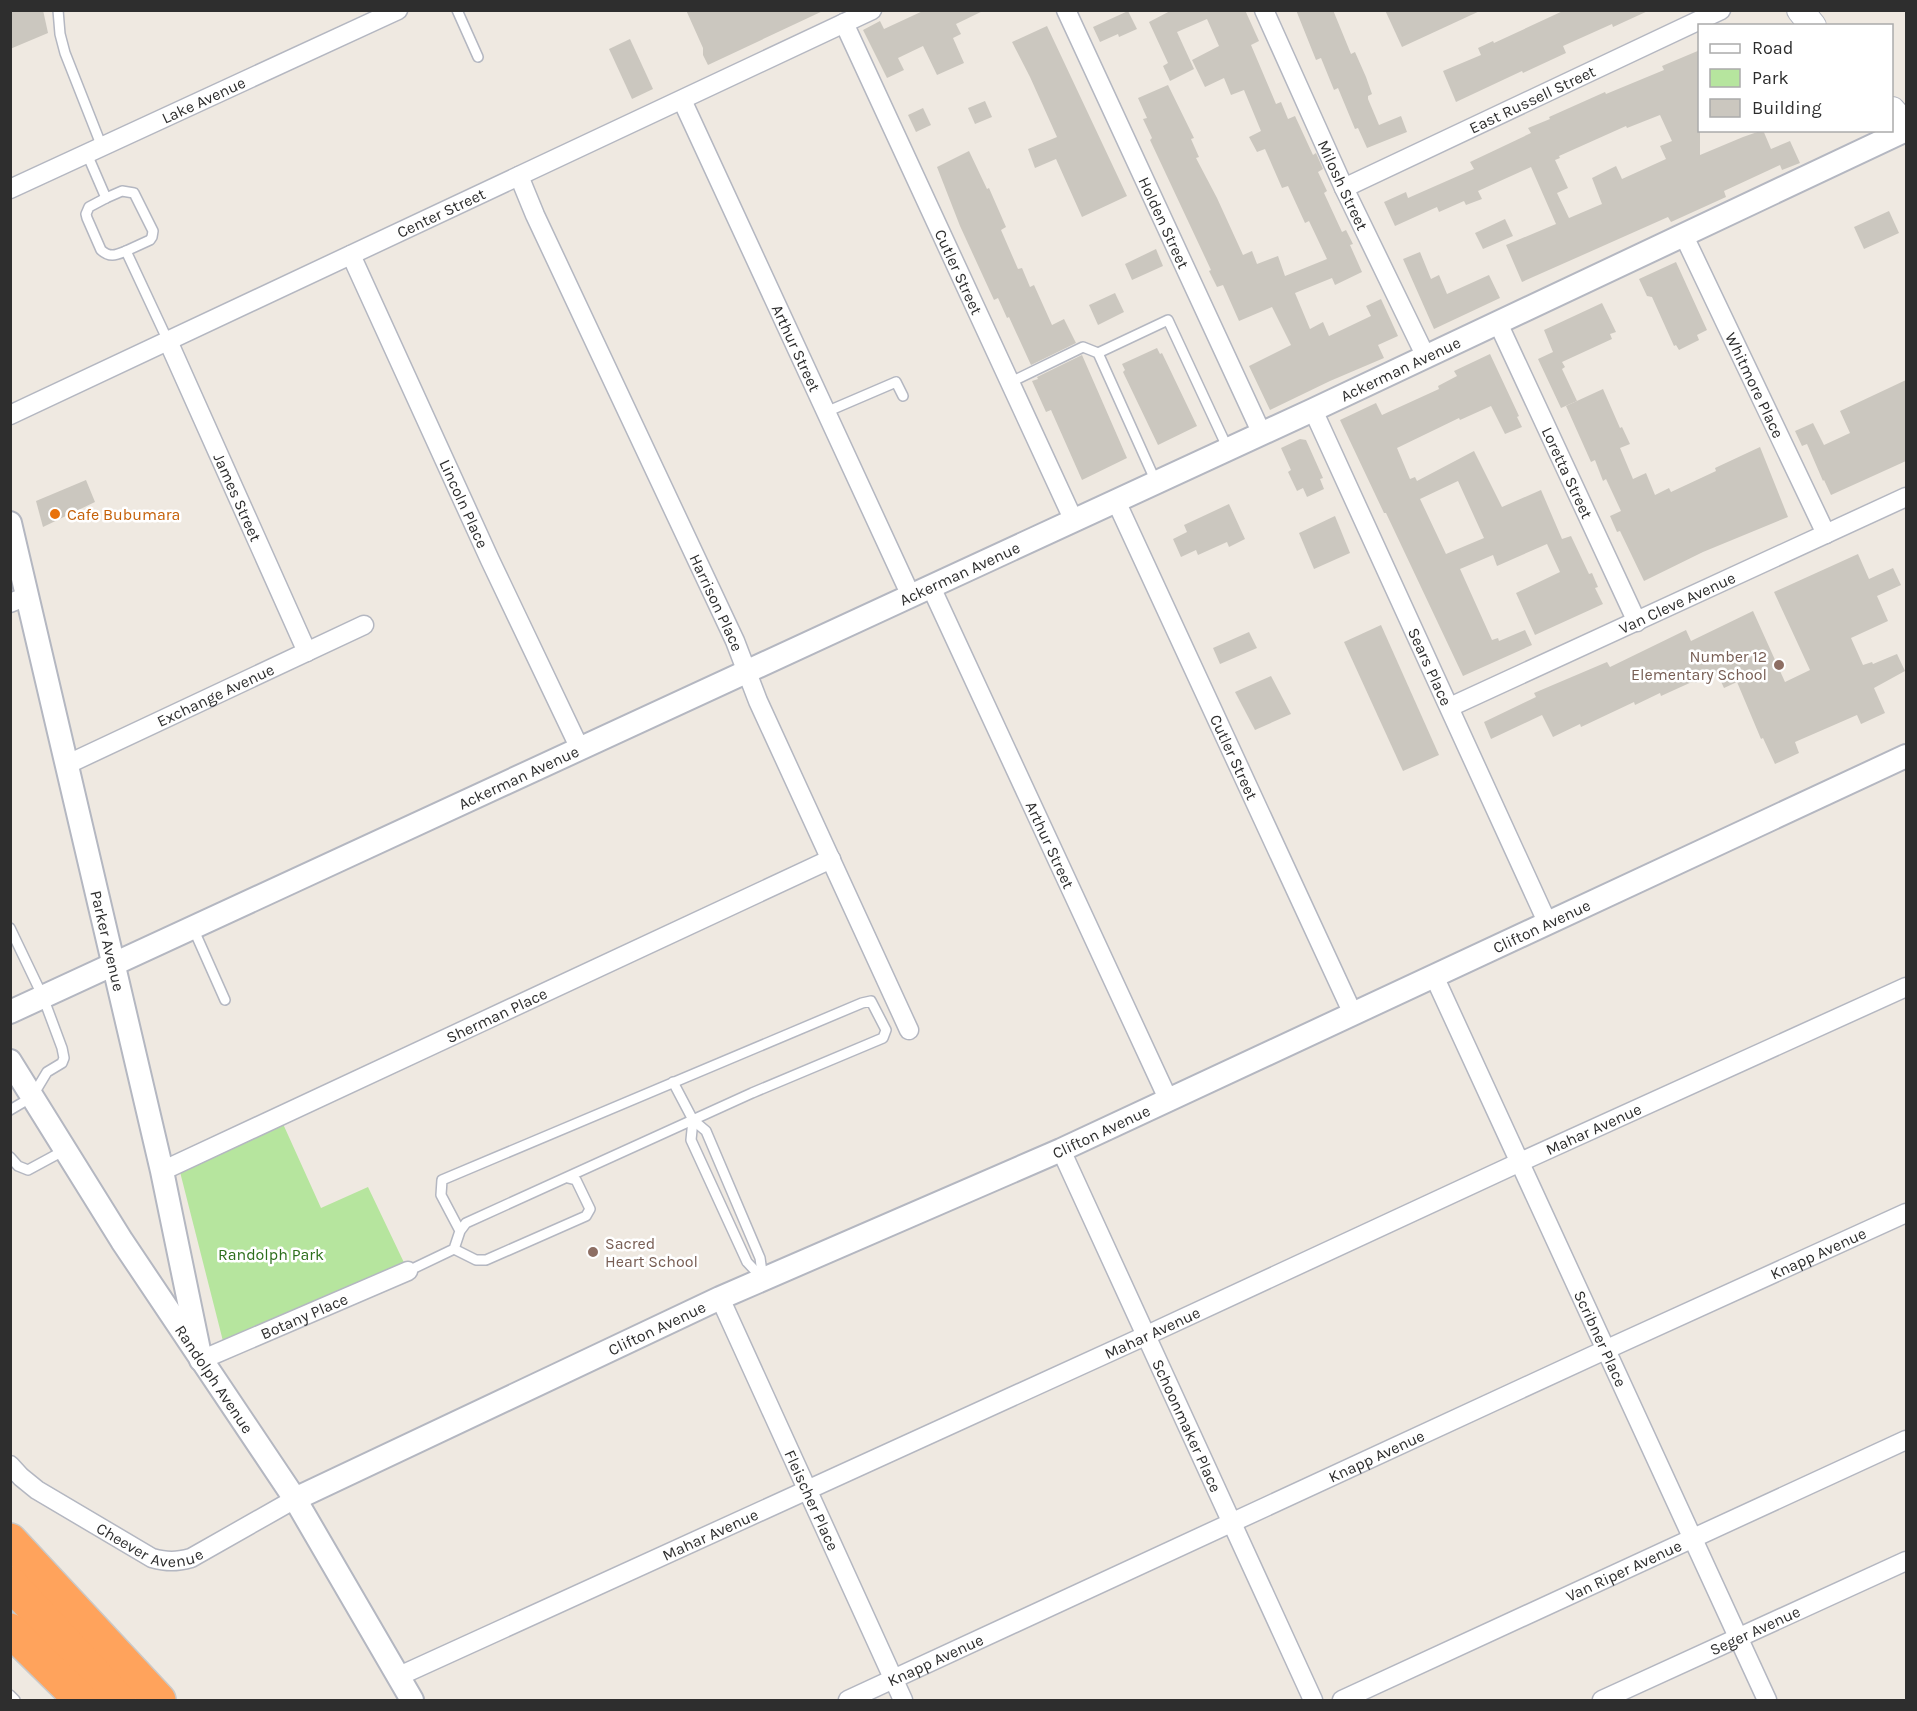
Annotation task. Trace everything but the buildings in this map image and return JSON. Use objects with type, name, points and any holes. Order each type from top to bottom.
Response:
[{"type":"highway","points":[[10,1540],[159,1701]]},
{"type":"highway","points":[[10,1583],[119,1701]]},
{"type":"highway","points":[[10,1630],[81,1701]]},
{"type":"main road","points":[[1800,10],[1811,24]]},
{"type":"main road","points":[[1893,111],[1906,128]]},
{"type":"street","name":"Lake Avenue","points":[[10,189],[398,10]]},
{"type":"street","name":"Center Street","points":[[10,415],[872,10]]},
{"type":"street","name":"Holden Street","points":[[1066,10],[1262,434]]},
{"type":"street","name":"Milosh Street","points":[[1264,10],[1344,188],[1426,357]]},
{"type":"street","name":"East Russell Street","points":[[1344,188],[1721,10]]},
{"type":"street","name":"Cutler Street","points":[[844,23],[1074,521]]},
{"type":"street","name":"Arthur Street","points":[[682,100],[826,412],[921,592],[1169,1101]]},
{"type":"street","name":"Ackerman Avenue","points":[[10,1012],[1262,434],[1684,236],[1906,128]]},
{"type":"street","name":"Harrison Place","points":[[519,176],[535,215],[735,641],[758,700],[909,1030]]},
{"type":"street","name":"Whitmore Place","points":[[1684,236],[1826,534]]},
{"type":"street","name":"Lincoln Place","points":[[351,255],[490,560],[580,749]]},
{"type":"street","name":"Loretta Street","points":[[1498,323],[1637,622]]},
{"type":"street","name":"James Street","points":[[168,341],[306,652]]},
{"type":"street","name":"Sears Place","points":[[1313,410],[1548,924]]},
{"type":"street","name":"Van Cleve Avenue","points":[[1450,707],[1906,497]]},
{"type":"street","name":"Cutler Street","points":[[1116,501],[1353,1014]]},
{"type":"street","name":"Parker Avenue","points":[[10,523],[19,599],[66,765],[162,1172],[201,1360]]},
{"type":"street","name":"Exchange Avenue","points":[[66,765],[364,625]]},
{"type":"street","name":"Clifton Avenue","points":[[295,1499],[720,1298],[1169,1101],[1906,756]]},
{"type":"street","name":"Sherman Place","points":[[162,1172],[831,859]]},
{"type":"street","name":"Scribner Place","points":[[1434,976],[1767,1701]]},
{"type":"street","name":"Mahar Avenue","points":[[397,1677],[1145,1336],[1518,1162],[1906,987]]},
{"type":"street","name":"Randolph Avenue","points":[[10,1062],[122,1241],[295,1499],[412,1701]]},
{"type":"street","name":"Schoonmaker Place","points":[[1061,1150],[1313,1701]]},
{"type":"street","name":"Knapp Avenue","points":[[848,1701],[1906,1213]]},
{"type":"street","name":"Botany Place","points":[[201,1360],[408,1271]]},
{"type":"street","name":"Fleischer Place","points":[[720,1298],[903,1701]]},
{"type":"street","name":"Van Riper Avenue","points":[[1342,1701],[1906,1440]]},
{"type":"street","name":"Cheever Avenue","points":[[10,1465],[21,1478],[37,1490],[152,1558],[167,1562],[191,1558],[295,1499]]},
{"type":"street","name":"Seger Avenue","points":[[1602,1701],[1906,1561]]},
{"type":"lane","points":[[58,10],[60,34],[106,198]]},
{"type":"lane","points":[[457,10],[478,57]]},
{"type":"lane","points":[[122,191],[134,193],[153,231],[150,240],[113,256],[101,250],[86,214],[89,207],[106,198],[122,191]]},
{"type":"lane","points":[[126,251],[168,341]]},
{"type":"lane","points":[[1009,384],[1083,347],[1098,352],[1168,320],[1228,449]]},
{"type":"lane","points":[[1098,352],[1156,482]]},
{"type":"lane","points":[[826,412],[896,382],[903,396]]},
{"type":"lane","points":[[10,928],[43,997],[64,1058],[62,1063],[47,1072],[32,1097],[10,1110]]},
{"type":"lane","points":[[193,928],[225,1000]]},
{"type":"lane","points":[[408,1271],[454,1249],[460,1231],[466,1224],[752,1093],[883,1038],[886,1030],[871,1001],[862,1003],[442,1180],[441,1195],[460,1231]]},
{"type":"lane","points":[[673,1082],[693,1120],[706,1131],[760,1258],[763,1279]]},
{"type":"lane","points":[[693,1120],[691,1140],[747,1262],[763,1279]]},
{"type":"lane","points":[[10,1157],[18,1166],[28,1170],[65,1150]]},
{"type":"lane","points":[[454,1249],[476,1260],[486,1260],[586,1216],[590,1209],[576,1180],[568,1178]]},
{"type":"lane","points":[[10,1695],[15,1701]]},
{"type":"green space","name":"Randolph Park","points":[[279,1115],[321,1208],[368,1187],[408,1271],[225,1349],[178,1164]]},
{"type":"place","name":"Cafe Bubumara","points":[[55,514]]},
{"type":"place","name":"Number 12 Elementary School","points":[[1779,665]]},
{"type":"place","name":"Sacred Heart School","points":[[593,1252]]}]
